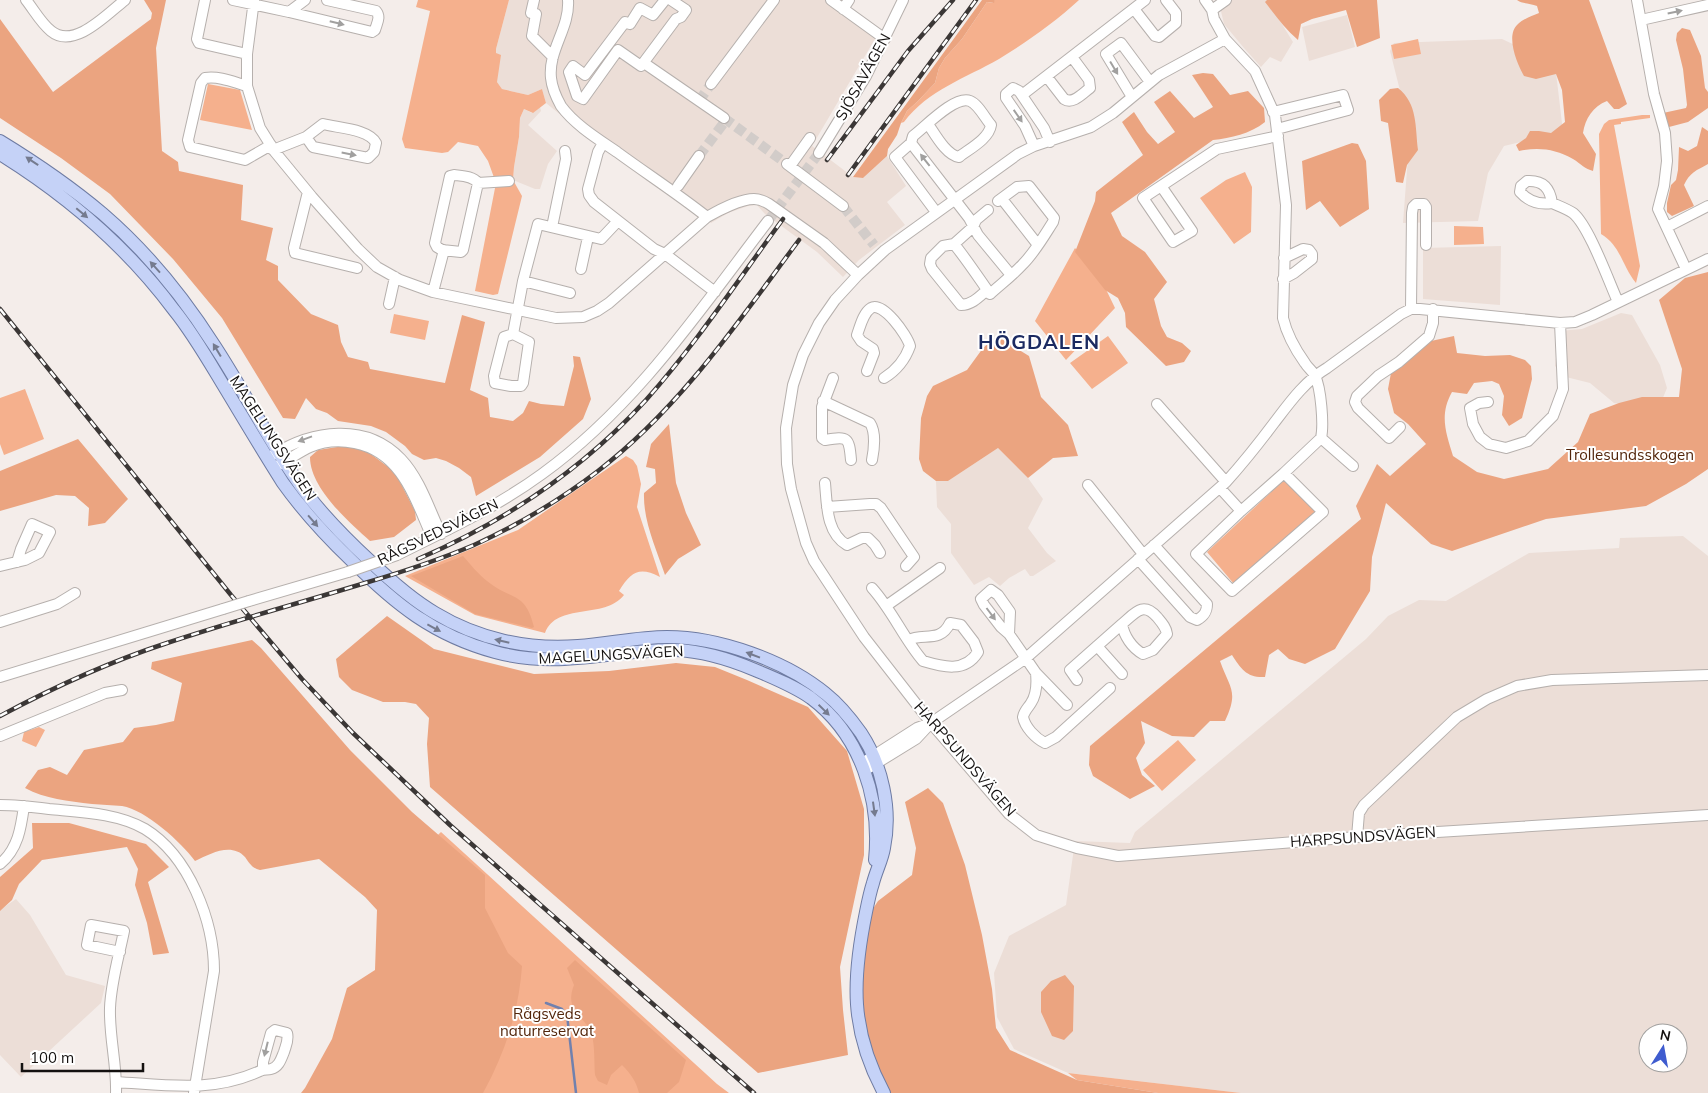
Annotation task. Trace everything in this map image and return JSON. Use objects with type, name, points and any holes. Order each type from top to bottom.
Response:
[{"type":"main road","name":"MAGELUNGSVÄGEN","points":[[0,141],[58,178],[104,215],[162,275],[213,343],[296,500],[322,531],[375,584],[406,611],[442,632],[470,644],[495,652],[546,660],[575,660],[661,650],[690,651],[723,658],[781,681],[812,699],[842,728],[853,745],[869,763],[876,822],[874,879],[860,948],[856,1000],[862,1041],[867,1058],[884,1093]]},
{"type":"main road","name":"MAGELUNGSVÄGEN","points":[[0,154],[22,168],[83,214],[143,272],[180,317],[276,460]]},
{"type":"street","points":[[26,0],[46,27],[64,37],[72,37],[82,33],[120,2]]},
{"type":"street","points":[[205,0],[197,39],[199,43],[247,54]]},
{"type":"street","points":[[233,0],[254,2],[372,32],[375,30],[379,19],[376,11],[346,2],[327,0]]},
{"type":"street","points":[[289,12],[306,0]]},
{"type":"street","points":[[534,0],[531,13],[536,14],[532,36],[553,57]]},
{"type":"street","points":[[568,0],[568,14],[553,57],[551,77],[556,97],[562,107],[575,121],[603,143],[708,217]]},
{"type":"street","points":[[665,0],[653,15],[640,8],[630,24],[625,22],[585,75],[573,66],[569,72],[577,96],[583,99],[618,50],[641,66],[644,63],[676,19],[686,10],[671,0]]},
{"type":"street","points":[[712,84],[730,68],[774,0]]},
{"type":"street","points":[[831,0],[846,4],[885,39]]},
{"type":"street","name":"SJÖSAVÄGEN","points":[[819,153],[844,115],[904,0]]},
{"type":"street","points":[[1022,95],[1145,0]]},
{"type":"street","points":[[1134,9],[1155,36],[1159,37],[1176,23],[1176,14],[1166,0]]},
{"type":"street","points":[[1205,0],[1212,10],[1224,39],[1255,71],[1273,112],[1286,205],[1283,318],[1285,328],[1292,342],[1314,375],[1323,431],[1321,438],[1196,554],[1232,591],[1323,512],[1284,473]]},
{"type":"street","points":[[1212,10],[1226,0]]},
{"type":"street","points":[[1637,0],[1654,94],[1664,133],[1667,161],[1664,186],[1658,209],[1686,269]]},
{"type":"street","points":[[254,2],[247,54],[247,86],[260,128],[272,148],[358,249],[377,267],[395,277],[433,292],[476,302],[556,318],[583,317],[609,303],[708,217],[753,199],[760,199],[769,204],[824,243],[858,275]]},
{"type":"street","points":[[1641,20],[1708,5]]},
{"type":"street","name":"HARPSUNDSVÄGEN","points":[[1224,39],[1159,75],[1113,113],[1091,127],[1034,146],[1018,154],[885,250],[835,300],[809,341],[793,385],[786,428],[790,489],[806,543],[814,562],[864,637],[931,723],[1009,814],[1036,835],[1077,848],[1118,856],[1356,836],[1708,816]]},
{"type":"street","points":[[1132,97],[1106,54],[1121,43],[1150,82]]},
{"type":"street","points":[[1047,77],[1068,102],[1072,102],[1090,88],[1089,80],[1072,57]]},
{"type":"street","points":[[644,63],[724,118]]},
{"type":"street","points":[[247,86],[224,79],[205,78],[201,83],[188,140],[190,147],[245,160],[272,148],[306,137],[323,124],[366,133],[376,143],[374,152],[368,158],[313,147],[306,137]]},
{"type":"street","points":[[1034,146],[1025,126],[1006,98],[1006,94],[1013,88],[1022,95],[1044,128],[1050,142]]},
{"type":"street","points":[[1161,186],[1192,231],[1173,242],[1143,198],[1217,148],[1348,110],[1343,95],[1273,112]]},
{"type":"street","points":[[928,124],[954,157],[958,157],[986,136],[991,125],[976,105],[971,101],[965,100],[950,106],[913,136],[911,143],[895,157],[936,212]]},
{"type":"street","points":[[810,138],[788,165],[843,206]]},
{"type":"street","points":[[603,143],[598,152],[588,188],[589,195],[594,202],[654,249],[665,254],[715,292],[768,221]]},
{"type":"street","points":[[911,143],[1011,275]]},
{"type":"street","points":[[552,227],[566,159],[565,151]]},
{"type":"street","points":[[678,186],[700,156]]},
{"type":"street","points":[[478,183],[463,250],[461,252],[436,247],[435,243],[450,176],[454,174],[469,177],[478,183],[509,181]]},
{"type":"street","points":[[954,244],[990,294],[1024,264],[1038,245],[1053,222],[1052,214],[1029,186],[1018,187],[1000,200],[1038,245]]},
{"type":"street","points":[[308,192],[294,248],[295,252],[356,268]]},
{"type":"street","points":[[1411,309],[1412,213],[1413,207],[1420,203],[1426,207],[1426,245]]},
{"type":"street","points":[[1552,203],[1573,213],[1581,222],[1593,244],[1618,302]]},
{"type":"street","points":[[1667,227],[1708,206]]},
{"type":"street","points":[[987,290],[973,301],[966,305],[961,305],[930,264],[933,254],[948,244],[954,244],[988,210]]},
{"type":"street","points":[[513,334],[523,281],[538,224],[601,239],[618,221]]},
{"type":"street","points":[[581,268],[588,237]]},
{"type":"street","points":[[1283,278],[1294,273],[1312,259],[1312,254],[1309,250],[1303,249],[1284,258]]},
{"type":"street","points":[[433,292],[444,250]]},
{"type":"street","points":[[869,763],[902,744],[971,698],[1026,658],[1223,485],[1242,465],[1296,395],[1314,375],[1327,368],[1401,314],[1411,309],[1433,309],[1560,323],[1575,322],[1708,258]]},
{"type":"street","points":[[389,304],[395,277]]},
{"type":"street","points":[[523,281],[570,293]]},
{"type":"street","name":"RÅGSVEDSVÄGEN","points":[[0,677],[114,644],[348,572],[397,555],[511,496],[574,450],[609,417],[637,388],[715,292]]},
{"type":"street","points":[[867,371],[874,353],[873,349],[861,341],[857,335],[869,309],[875,306],[884,309],[898,326],[910,346],[903,361],[884,378]]},
{"type":"street","points":[[1400,427],[1388,438],[1358,408],[1355,402],[1357,396],[1378,376],[1399,362],[1429,336],[1433,323],[1433,309]]},
{"type":"street","points":[[1488,402],[1480,403],[1470,408],[1473,424],[1480,438],[1489,444],[1506,448],[1528,441],[1552,416],[1563,389],[1560,323]]},
{"type":"street","points":[[513,334],[529,342],[523,383],[518,387],[494,383],[504,336],[513,334]]},
{"type":"street","points":[[833,378],[823,401],[821,414],[822,438],[825,440],[846,439],[849,443],[851,460]]},
{"type":"street","points":[[823,401],[870,423],[874,452],[872,460]]},
{"type":"street","points":[[1158,404],[1223,485],[1241,511]]},
{"type":"street","points":[[276,460],[306,438],[321,434],[336,433],[366,437],[384,445],[401,459],[416,481],[436,535]]},
{"type":"street","points":[[1321,438],[1353,466]]},
{"type":"street","points":[[825,483],[831,526],[843,543],[847,545],[862,538],[868,538],[880,553]]},
{"type":"street","points":[[1088,485],[1141,557],[1190,617],[1197,620],[1207,610],[1207,604],[1154,545]]},
{"type":"street","points":[[827,507],[876,504],[881,508],[914,557],[906,566]]},
{"type":"street","points":[[0,566],[17,562]]},
{"type":"street","points":[[886,606],[940,568]]},
{"type":"street","points":[[872,588],[923,661],[958,668],[978,652],[974,642],[961,625],[950,623],[948,628],[932,637],[919,637],[909,640]]},
{"type":"street","points":[[0,622],[57,604],[74,593]]},
{"type":"street","points":[[1077,680],[1070,670],[1122,624],[1139,610],[1146,609],[1152,611],[1167,630],[1167,634],[1153,650],[1148,654],[1143,654],[1123,633],[1122,624]]},
{"type":"street","points":[[1009,634],[1036,673],[1067,705]]},
{"type":"street","points":[[1097,646],[1122,674]]},
{"type":"street","points":[[1036,673],[1035,697],[1022,717],[1028,728],[1045,743],[1056,737],[1110,688]]},
{"type":"street","points":[[1356,836],[1359,813],[1364,804],[1457,717],[1487,698],[1517,686],[1552,680],[1708,675]]},
{"type":"street","points":[[0,736],[105,693],[122,690]]},
{"type":"street","points":[[0,805],[24,806],[113,818],[134,824],[155,837],[178,862],[202,905],[209,924],[214,951],[214,970],[194,1089]]},
{"type":"street","points":[[0,864],[13,848],[20,833],[24,806]]},
{"type":"street","points":[[116,1093],[110,1009],[111,992],[120,952]]},
{"type":"street","points":[[116,1082],[194,1089],[243,1078],[263,1069]]},
{"type":"shaded area","points":[[509,0],[835,0],[879,32],[812,146],[853,177],[863,178],[887,156],[906,186],[887,202],[905,225],[859,260],[843,277],[817,252],[765,214],[757,205],[728,213],[711,223],[589,138],[546,103],[542,89],[528,95],[502,89],[497,82],[496,49]]},
{"type":"shaded area","points":[[1230,0],[1267,0],[1293,42],[1281,62],[1270,57],[1261,67],[1224,24],[1220,7]]},
{"type":"shaded area","points":[[1347,15],[1355,47],[1309,61],[1302,27]]},
{"type":"shaded area","points":[[1502,39],[1555,64],[1563,132],[1504,146],[1488,173],[1478,221],[1403,223],[1410,130],[1390,51],[1394,43]]},
{"type":"shaded area","points":[[540,107],[541,111],[528,125],[557,151],[548,164],[540,189],[535,189],[513,180],[520,118],[524,109],[532,113]]},
{"type":"shaded area","points":[[1501,246],[1500,305],[1423,299],[1423,248]]},
{"type":"shaded area","points":[[1621,313],[1632,315],[1660,365],[1667,388],[1662,400],[1631,406],[1614,403],[1590,383],[1566,377],[1555,366],[1559,331],[1582,329]]},
{"type":"shaded area","points":[[998,448],[1028,478],[1043,499],[1028,528],[1047,553],[1056,561],[1033,576],[1030,576],[1025,569],[1009,578],[1000,586],[989,577],[974,585],[951,553],[951,524],[937,507],[936,481],[948,481]]},
{"type":"shaded area","points":[[1683,536],[1708,556],[1708,1093],[1241,1093],[1068,1073],[1014,1049],[997,1017],[994,973],[1009,936],[1066,905],[1075,841],[1130,843],[1135,832],[1366,639],[1388,616],[1419,600],[1446,601],[1529,553],[1619,548],[1620,538]]},
{"type":"shaded area","points":[[16,899],[30,915],[66,975],[105,986],[101,1003],[21,1077],[0,1055],[0,910]]},
{"type":"green space","points":[[144,0],[166,0],[156,48],[162,151],[178,162],[179,171],[243,185],[241,220],[273,228],[266,260],[278,266],[278,280],[311,314],[338,325],[341,342],[348,357],[368,362],[370,369],[445,383],[462,315],[485,322],[470,390],[488,398],[490,417],[513,421],[523,413],[529,401],[564,406],[574,366],[573,356],[580,357],[591,399],[583,419],[540,457],[476,496],[471,477],[459,468],[436,458],[424,460],[412,454],[405,446],[386,432],[371,426],[338,421],[327,413],[316,409],[306,398],[295,419],[283,418],[222,318],[173,259],[110,194],[61,158],[0,118],[0,19],[53,92],[151,19],[152,13]]},
{"type":"green space","points":[[418,0],[509,0],[496,49],[496,53],[501,55],[497,82],[502,89],[528,95],[542,89],[546,103],[533,113],[524,109],[520,118],[513,180],[522,196],[498,294],[493,295],[475,291],[496,183],[488,161],[478,146],[458,142],[448,152],[442,153],[405,148],[402,139],[430,11],[416,7]]},
{"type":"green space","points":[[982,0],[995,0],[994,3],[987,2],[962,39],[945,58],[939,68],[935,83],[907,111],[897,135],[888,149],[887,156],[863,178],[853,177]]},
{"type":"green space","points":[[995,0],[1079,0],[1051,24],[1020,46],[924,101],[901,123],[907,111],[935,83],[939,68],[945,58],[962,39],[987,2],[993,3]]},
{"type":"green space","points":[[1267,0],[1377,0],[1380,38],[1357,47],[1346,10],[1312,19],[1301,24],[1298,40],[1284,27],[1265,2]]},
{"type":"green space","points":[[1517,0],[1589,0],[1627,104],[1619,109],[1614,109],[1607,101],[1598,106],[1588,118],[1583,133],[1596,154],[1593,171],[1560,153],[1540,149],[1519,151],[1516,145],[1526,138],[1530,131],[1551,133],[1565,122],[1562,90],[1556,74],[1536,79],[1524,76],[1518,64],[1512,42],[1514,29],[1522,21],[1539,13],[1537,6]]},
{"type":"green space","points":[[1682,28],[1690,30],[1701,56],[1705,88],[1708,92],[1708,108],[1688,122],[1669,127],[1663,113],[1686,108],[1687,105],[1683,69],[1676,40],[1677,33]]},
{"type":"green space","points":[[1418,39],[1421,54],[1394,59],[1391,45]]},
{"type":"green space","points":[[1213,74],[1230,95],[1248,91],[1264,108],[1265,122],[1253,130],[1240,135],[1213,140],[1111,213],[1122,236],[1145,252],[1167,282],[1154,299],[1161,326],[1167,337],[1182,343],[1191,351],[1184,362],[1166,366],[1126,327],[1125,313],[1118,298],[1105,290],[1075,252],[1095,201],[1096,192],[1143,155],[1122,122],[1134,112],[1147,132],[1158,144],[1175,132],[1154,102],[1170,91],[1194,118],[1213,107],[1192,75]]},
{"type":"green space","points":[[208,84],[240,90],[252,130],[200,120]]},
{"type":"green space","points":[[1398,88],[1409,101],[1412,109],[1416,124],[1418,150],[1407,165],[1403,183],[1396,182],[1388,123],[1381,121],[1379,100],[1390,89]]},
{"type":"green space","points":[[1650,115],[1650,118],[1621,122],[1621,124],[1614,125],[1640,266],[1636,283],[1613,244],[1601,234],[1599,134],[1604,124],[1609,120]]},
{"type":"green space","points":[[1702,127],[1708,131],[1708,164],[1691,175],[1684,185],[1694,206],[1672,216],[1667,212],[1667,203],[1671,185],[1676,180],[1679,147],[1688,151],[1697,146]]},
{"type":"green space","points":[[1352,143],[1358,144],[1366,161],[1369,209],[1340,227],[1320,201],[1306,210],[1302,161]]},
{"type":"green space","points":[[1245,172],[1252,187],[1251,232],[1234,244],[1200,198],[1226,180]]},
{"type":"green space","points":[[1454,226],[1483,227],[1484,244],[1454,245]]},
{"type":"green space","points":[[1075,248],[1099,275],[1115,308],[1066,360],[1035,321]]},
{"type":"green space","name":"Trollesundsskogen","points":[[1708,272],[1708,469],[1686,484],[1646,506],[1546,519],[1452,551],[1431,544],[1386,503],[1372,557],[1370,591],[1335,649],[1305,664],[1289,659],[1278,649],[1269,655],[1265,677],[1254,676],[1245,672],[1232,655],[1220,661],[1232,690],[1232,703],[1225,721],[1210,721],[1194,737],[1172,736],[1141,721],[1145,743],[1136,758],[1142,775],[1155,786],[1130,799],[1093,776],[1089,765],[1090,746],[1361,519],[1356,506],[1377,464],[1390,476],[1426,444],[1408,424],[1394,413],[1388,389],[1391,373],[1431,341],[1454,336],[1457,353],[1485,356],[1510,355],[1525,360],[1531,366],[1532,379],[1522,418],[1509,426],[1502,415],[1504,396],[1499,384],[1492,381],[1474,383],[1467,394],[1452,392],[1446,408],[1446,432],[1453,456],[1477,472],[1504,479],[1548,469],[1578,442],[1590,414],[1642,397],[1679,397],[1682,369],[1659,300],[1685,278]]},
{"type":"green space","points":[[394,314],[429,321],[425,340],[390,333]]},
{"type":"green space","points":[[997,336],[1029,356],[1041,397],[1068,425],[1078,456],[1053,458],[1028,478],[998,448],[948,481],[936,481],[923,471],[919,459],[921,418],[927,396],[933,386],[967,370],[983,348]]},
{"type":"green space","points":[[1108,336],[1128,363],[1092,389],[1070,363]]},
{"type":"green space","points":[[25,389],[44,439],[4,455],[0,444],[0,398]]},
{"type":"green space","points":[[669,424],[676,483],[686,513],[701,545],[678,559],[665,575],[648,524],[644,493],[656,483],[655,469],[646,467],[651,444]]},
{"type":"green space","points":[[78,439],[128,499],[105,523],[88,526],[89,508],[75,496],[56,495],[0,511],[0,471]]},
{"type":"green space","points":[[352,447],[368,452],[395,472],[415,511],[416,520],[394,537],[370,541],[361,533],[341,514],[323,492],[312,469],[310,457],[318,450]]},
{"type":"green space","points":[[626,456],[633,460],[637,466],[641,484],[637,507],[660,577],[646,572],[632,575],[619,591],[624,595],[615,603],[560,618],[551,623],[545,633],[475,615],[405,576],[518,530]]},
{"type":"green space","points":[[1286,478],[1321,512],[1234,584],[1207,552]]},
{"type":"green space","points":[[463,556],[487,581],[522,601],[534,627],[475,614],[411,576]]},
{"type":"green space","points":[[387,616],[434,649],[534,674],[609,671],[676,663],[715,667],[808,707],[847,751],[864,809],[864,855],[840,967],[848,1055],[758,1073],[430,787],[427,744],[429,718],[416,704],[383,702],[352,690],[339,677],[336,659]]},
{"type":"green space","points":[[252,640],[350,750],[412,812],[485,875],[485,908],[508,953],[522,966],[518,999],[510,1031],[498,1063],[483,1093],[301,1093],[332,1039],[347,988],[375,970],[377,910],[365,897],[319,859],[260,870],[253,867],[239,853],[227,850],[195,861],[162,828],[152,820],[131,809],[122,806],[57,799],[25,788],[38,770],[50,767],[67,775],[84,750],[123,742],[134,728],[174,721],[182,683],[151,669],[152,662]]},
{"type":"green space","points":[[39,727],[45,730],[36,747],[22,741],[24,732]]},
{"type":"green space","points":[[1178,740],[1196,760],[1162,791],[1143,770]]},
{"type":"green space","points":[[928,788],[943,803],[965,865],[982,935],[992,989],[996,1028],[1010,1050],[1077,1080],[1158,1093],[888,1093],[869,1052],[862,1016],[864,947],[867,918],[878,901],[912,875],[916,848],[905,802]]},
{"type":"green space","points":[[32,823],[69,823],[146,844],[169,867],[148,882],[169,953],[153,955],[147,923],[135,885],[138,869],[127,847],[42,860],[19,884],[12,900],[0,911],[0,877],[33,848]]},
{"type":"green space","name":"Rågsveds naturreservat","points":[[441,832],[729,1093],[472,1093],[376,895]]},
{"type":"green space","points":[[575,960],[686,1060],[679,1082],[667,1093],[639,1093],[633,1078],[622,1065],[611,1075],[607,1085],[598,1081],[595,1075],[592,1035],[571,1002],[574,985],[567,968]]},
{"type":"green space","points":[[1065,975],[1074,986],[1073,1031],[1064,1040],[1052,1036],[1041,1012],[1041,992],[1051,981]]},
{"type":"green space","points":[[1068,1073],[1241,1093],[1158,1093],[1077,1080]]},
{"type":"waterway","points":[[546,1003],[562,1009],[567,1015],[576,1093]]},
{"type":"tunnel","points":[[699,101],[711,84]]},
{"type":"tunnel","points":[[724,118],[787,164]]},
{"type":"tunnel","points":[[699,156],[726,120]]},
{"type":"tunnel","points":[[768,221],[819,153]]},
{"type":"tunnel","points":[[843,206],[874,245]]},
{"type":"railway","points":[[827,160],[908,51],[953,0]]},
{"type":"railway","points":[[848,175],[976,0]]},
{"type":"railway","points":[[418,559],[481,528],[540,492],[595,449],[621,425],[646,400],[682,357],[783,219]]},
{"type":"railway","points":[[0,716],[61,685],[145,650],[434,561],[490,537],[523,520],[569,492],[598,471],[655,420],[706,363],[799,240]]},
{"type":"railway","points":[[0,309],[231,595],[302,679],[353,733],[450,825],[754,1093]]},
{"type":"district","name":"HÖGDALEN","points":[[1039,342]]}]
